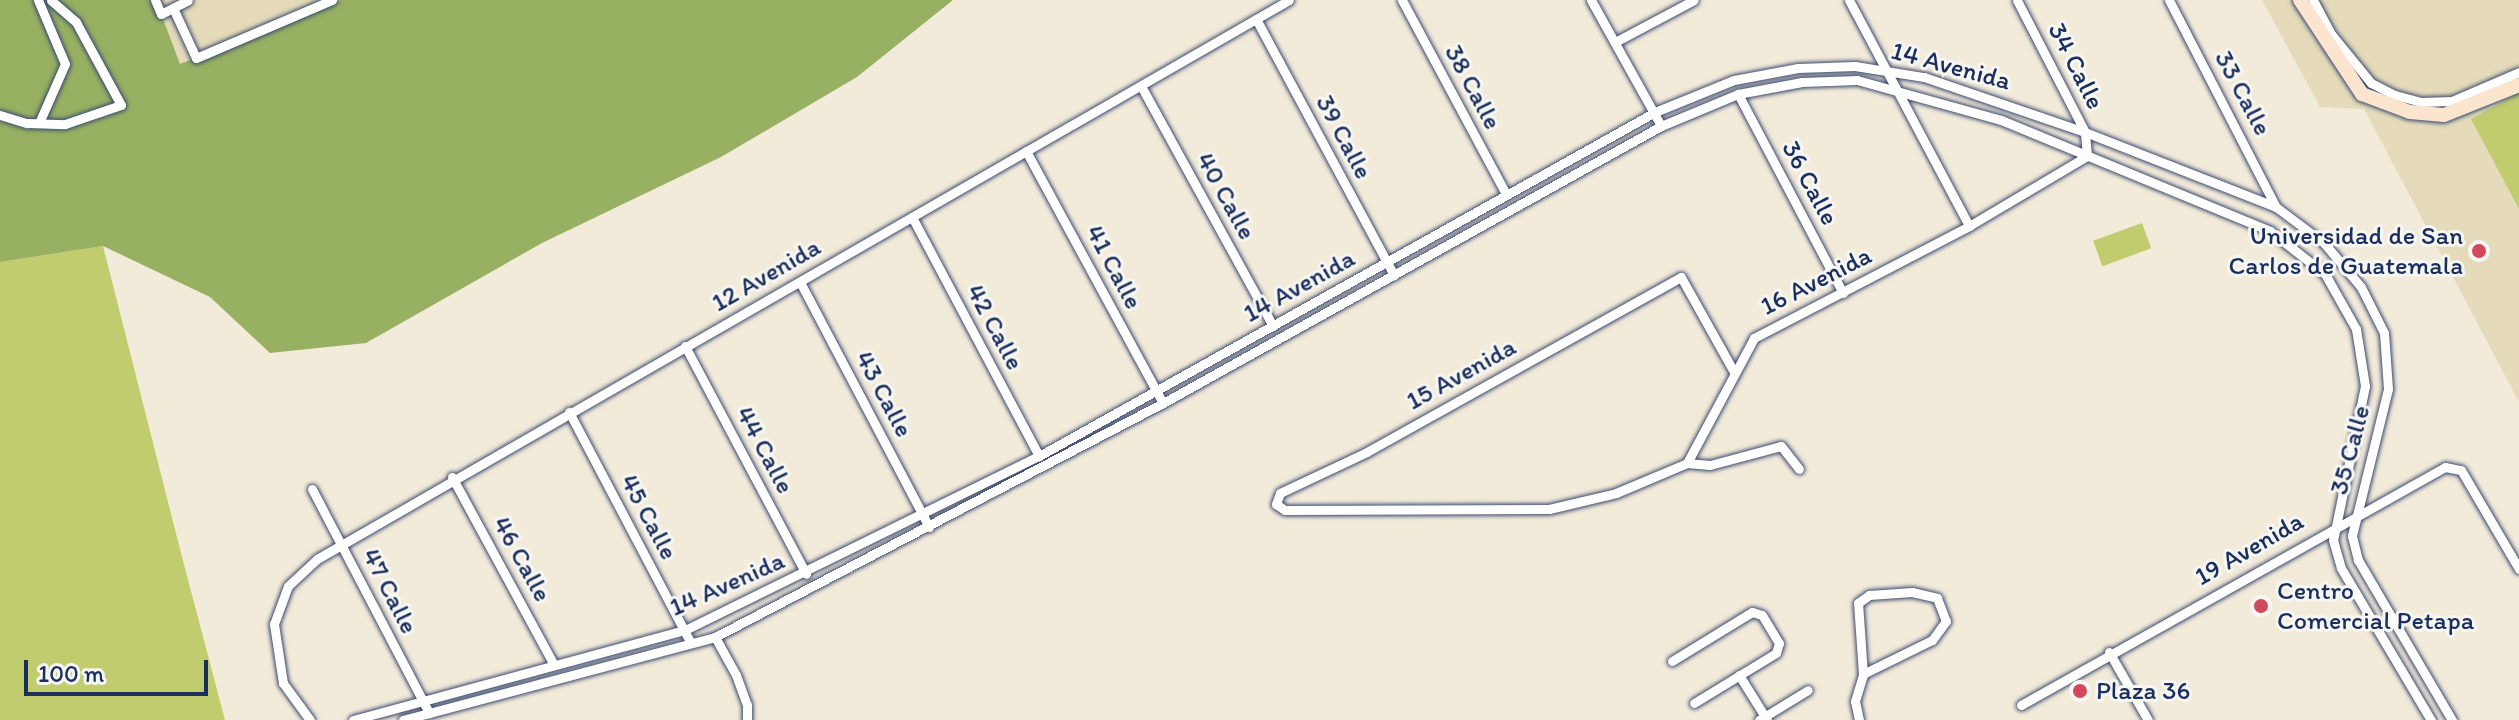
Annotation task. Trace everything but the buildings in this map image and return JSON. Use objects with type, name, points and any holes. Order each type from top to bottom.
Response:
[{"type":"street","points":[[38,0],[65,64],[39,123]]},
{"type":"street","points":[[0,115],[39,123],[65,124],[121,105],[76,22],[51,0]]},
{"type":"street","points":[[155,0],[161,14],[188,0]]},
{"type":"street","points":[[173,8],[196,58],[332,0]]},
{"type":"street","name":"12 Avenida","points":[[310,720],[283,683],[274,624],[279,604],[301,571],[452,477],[800,282],[1289,0]]},
{"type":"street","name":"38 Calle","points":[[1402,0],[1506,194]]},
{"type":"street","points":[[1591,0],[1661,126]]},
{"type":"street","points":[[1615,42],[1694,0]]},
{"type":"street","points":[[1849,0],[1969,226]]},
{"type":"street","name":"34 Calle","points":[[2017,0],[2085,132],[2087,156]]},
{"type":"street","name":"33 Calle","points":[[2169,0],[2276,207]]},
{"type":"street","points":[[2300,0],[2362,94],[2410,112],[2444,115],[2519,85]]},
{"type":"street","points":[[2313,0],[2332,35],[2371,83],[2395,95],[2421,102],[2452,101],[2519,72]]},
{"type":"street","name":"39 Calle","points":[[1256,19],[1394,275]]},
{"type":"street","name":"14 Avenida","points":[[353,720],[553,663],[685,630],[806,574],[1039,456],[1154,389],[1273,326],[1655,112],[1734,80],[1798,68],[1886,70],[2085,132],[2276,207]]},
{"type":"street","name":"14 Avenida","points":[[403,720],[715,637],[1163,403],[1661,126],[1738,94],[1802,82],[1857,80],[1897,88],[2001,120],[2270,231]]},
{"type":"street","name":"40 Calle","points":[[1141,86],[1273,326]]},
{"type":"street","name":"36 Calle","points":[[1738,94],[1843,293]]},
{"type":"street","name":"41 Calle","points":[[1026,151],[1163,403]]},
{"type":"street","name":"16 Avenida","points":[[1687,463],[1754,338],[1969,226],[2087,156]]},
{"type":"street","name":"35 Calle","points":[[2276,207],[2324,243],[2361,287],[2384,333],[2388,389],[2352,536],[2358,560],[2452,720]]},
{"type":"street","name":"42 Calle","points":[[912,217],[1039,456]]},
{"type":"street","name":"35 Calle","points":[[2270,231],[2325,274],[2363,352],[2365,386],[2333,526],[2341,568],[2431,720]]},
{"type":"street","name":"15 Avenida","points":[[1687,463],[1616,493],[1549,509],[1285,510],[1276,504],[1280,493],[1367,452],[1681,277],[1734,372]]},
{"type":"street","name":"43 Calle","points":[[800,282],[929,527]]},
{"type":"street","name":"44 Calle","points":[[685,346],[806,574]]},
{"type":"street","name":"45 Calle","points":[[569,412],[691,643]]},
{"type":"street","points":[[1687,463],[1710,465],[1781,446],[1799,469]]},
{"type":"street","name":"19 Avenida","points":[[2021,705],[2333,526],[2457,466],[2519,569]]},
{"type":"street","name":"46 Calle","points":[[452,477],[553,663]]},
{"type":"street","name":"47 Calle","points":[[312,489],[429,713]]},
{"type":"street","points":[[1859,720],[1855,701],[1863,674],[1858,603],[1869,595],[1912,592],[1937,598],[1946,621],[1941,631],[1863,674]]},
{"type":"street","points":[[1672,661],[1758,611],[1780,649],[1694,703]]},
{"type":"street","points":[[715,637],[744,695],[747,720]]},
{"type":"street","points":[[2109,652],[2148,720]]},
{"type":"street","points":[[1739,675],[1763,719],[1808,690]]},
{"type":"shaded area","points":[[156,0],[341,0],[180,65]]},
{"type":"shaded area","name":"Universidad de San Carlos de Guatemala","points":[[2262,0],[2519,0],[2519,402],[2364,109],[2320,107]]},
{"type":"green space","points":[[0,0],[156,0],[180,64],[341,0],[953,0],[857,77],[721,157],[542,243],[366,343],[270,353],[210,297],[103,246],[0,262]]},
{"type":"green space","points":[[2519,93],[2519,209],[2471,119]]},
{"type":"green space","points":[[2142,223],[2151,248],[2102,266],[2093,241]]},
{"type":"green space","points":[[103,246],[225,720],[0,720],[0,262]]},
{"type":"place","name":"Universidad de San Carlos de Guatemala","points":[[2479,251]]},
{"type":"place","name":"Centro Comercial Petapa","points":[[2261,606]]},
{"type":"place","name":"Plaza 36","points":[[2080,691]]}]
